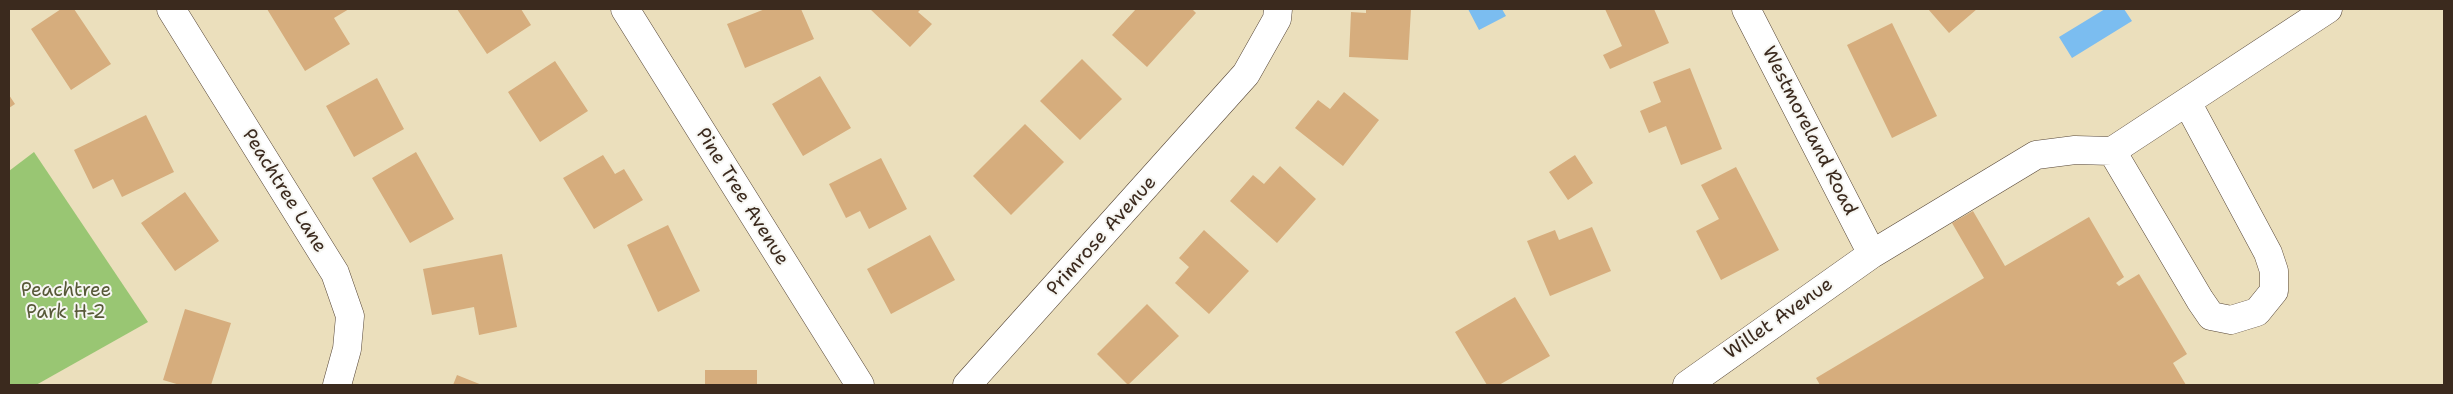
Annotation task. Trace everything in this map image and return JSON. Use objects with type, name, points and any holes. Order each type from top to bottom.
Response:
[{"type":"street","name":"Peachtree Lane","points":[[171,9],[335,273],[350,316],[347,349],[337,385]]},
{"type":"street","name":"Pine Tree Avenue","points":[[625,9],[860,385]]},
{"type":"street","name":"Primrose Avenue","points":[[967,385],[1246,74],[1277,19],[1278,9]]},
{"type":"street","points":[[2186,102],[2268,253],[2274,271],[2274,291],[2257,312],[2231,320],[2211,316],[2112,151],[2186,102],[2328,9]]},
{"type":"street","name":"Westmoreland Road","points":[[1755,13],[1872,254]]},
{"type":"street","name":"Willet Avenue","points":[[1687,385],[1872,254],[2036,154],[2075,150],[2112,151]]},
{"type":"green space","name":"Peachtree Park H-2","points":[[34,152],[148,322],[36,385],[9,385],[9,171]]},
{"type":"water","points":[[1468,9],[1502,9],[1506,16],[1479,30]]},
{"type":"water","points":[[2105,9],[2124,9],[2132,21],[2072,58],[2059,37]]},
{"type":"building","points":[[61,9],[74,9],[111,64],[71,90],[31,29]]},
{"type":"building","points":[[267,9],[349,9],[334,18],[350,44],[305,71]]},
{"type":"building","points":[[457,9],[521,9],[531,25],[487,54]]},
{"type":"building","points":[[765,9],[801,9],[814,39],[745,68],[727,24]]},
{"type":"building","points":[[870,9],[921,9],[918,12],[932,24],[910,47]]},
{"type":"building","points":[[1136,9],[1192,9],[1196,13],[1147,67],[1112,35]]},
{"type":"building","points":[[1366,9],[1411,9],[1408,60],[1349,57],[1351,12],[1366,13]]},
{"type":"building","points":[[1605,9],[1654,9],[1669,43],[1610,69],[1603,55],[1622,46]]},
{"type":"building","points":[[1928,9],[1977,9],[1949,33]]},
{"type":"building","points":[[1892,23],[1937,116],[1892,138],[1847,45]]},
{"type":"building","points":[[1082,59],[1122,99],[1080,140],[1040,101]]},
{"type":"building","points":[[555,61],[588,111],[540,142],[508,92]]},
{"type":"building","points":[[1690,68],[1722,149],[1681,165],[1666,126],[1649,133],[1640,111],[1661,102],[1653,82]]},
{"type":"building","points":[[820,76],[851,128],[803,156],[772,104]]},
{"type":"building","points":[[377,78],[404,129],[354,157],[326,106]]},
{"type":"building","points":[[1344,92],[1379,120],[1343,166],[1295,128],[1318,100],[1330,109]]},
{"type":"building","points":[[9,95],[15,104],[9,108]]},
{"type":"building","points":[[146,115],[174,172],[122,197],[113,179],[93,189],[74,150]]},
{"type":"building","points":[[1025,124],[1064,162],[1011,215],[973,176]]},
{"type":"building","points":[[416,152],[454,219],[410,243],[372,178]]},
{"type":"building","points":[[603,155],[615,174],[624,169],[643,200],[594,229],[563,178]]},
{"type":"building","points":[[1575,155],[1593,183],[1568,200],[1549,172]]},
{"type":"building","points":[[881,158],[907,209],[869,229],[860,211],[846,218],[829,184]]},
{"type":"building","points":[[1280,166],[1316,199],[1277,243],[1230,201],[1253,175],[1264,184]]},
{"type":"building","points":[[1736,167],[1779,250],[1721,280],[1696,231],[1719,219],[1701,185]]},
{"type":"building","points":[[185,192],[219,241],[175,271],[141,223]]},
{"type":"building","points":[[1973,211],[2005,266],[2089,217],[2124,277],[2116,283],[2119,286],[2139,274],[2187,354],[2173,363],[2186,385],[1820,385],[1816,378],[1984,278],[1952,223]]},
{"type":"building","points":[[668,225],[700,291],[658,312],[627,245]]},
{"type":"building","points":[[1592,227],[1611,271],[1550,296],[1527,241],[1555,230],[1559,240]]},
{"type":"building","points":[[1204,230],[1249,271],[1209,314],[1175,283],[1189,267],[1179,258]]},
{"type":"building","points":[[930,235],[955,280],[891,314],[867,269]]},
{"type":"building","points":[[502,254],[517,327],[479,335],[474,307],[432,315],[423,269]]},
{"type":"building","points":[[1515,297],[1550,356],[1499,385],[1487,385],[1455,332]]},
{"type":"building","points":[[1147,304],[1179,336],[1128,385],[1097,354]]},
{"type":"building","points":[[185,309],[231,323],[211,385],[180,385],[163,380]]},
{"type":"building","points":[[705,370],[757,370],[757,385],[705,385]]},
{"type":"building","points":[[457,375],[482,385],[453,385]]}]
